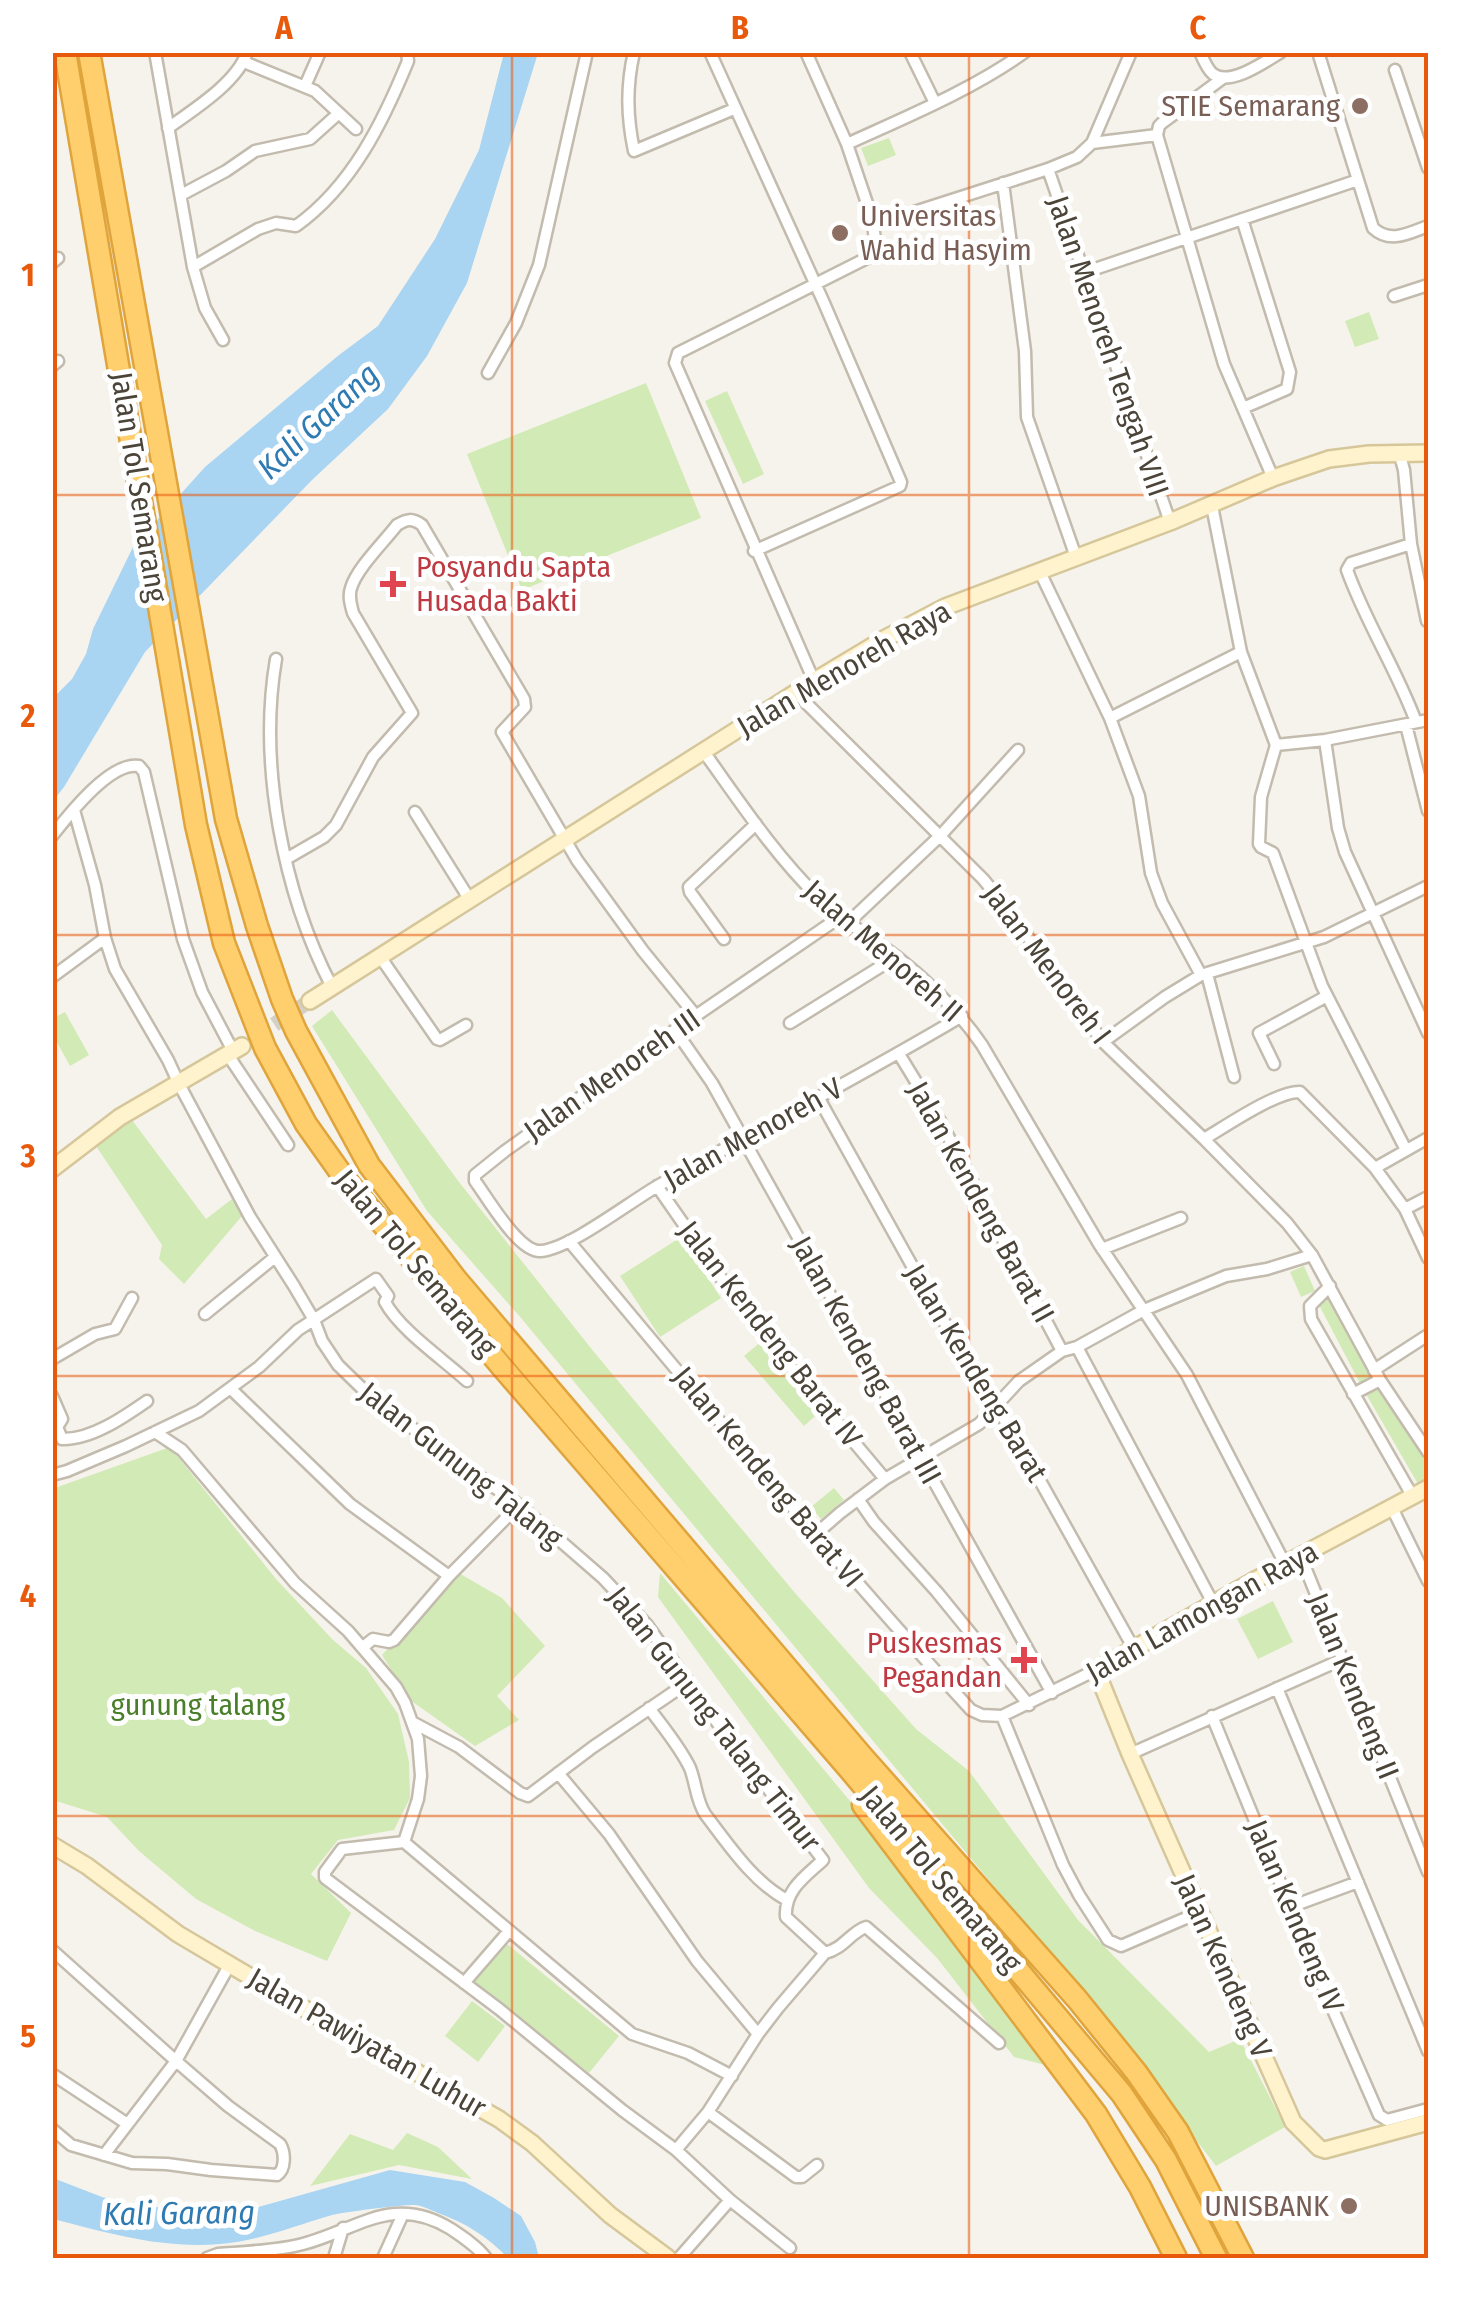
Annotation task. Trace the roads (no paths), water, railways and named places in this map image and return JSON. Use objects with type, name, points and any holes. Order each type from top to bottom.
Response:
[{"type":"highway","name":"Jalan Tol Semarang","points":[[65,52],[196,825],[224,943],[265,1048],[306,1124],[345,1179],[1122,2094],[1166,2160],[1216,2258]]},
{"type":"highway","name":"Jalan Tol Semarang","points":[[89,52],[226,819],[257,926],[289,1015],[369,1165],[480,1307],[1136,2072],[1178,2132],[1243,2258]]},
{"type":"highway","points":[[772,1679],[1096,2114],[1140,2187],[1176,2258]]},
{"type":"main road","name":"Jalan Menoreh Raya","points":[[310,1001],[814,681],[945,607],[1328,459],[1428,453]]},
{"type":"main road","points":[[52,1169],[120,1117],[234,1051]]},
{"type":"main road","name":"Jalan Lamongan Raya","points":[[1096,1670],[1428,1488]]},
{"type":"main road","name":"Jalan Kendeng V","points":[[1096,1670],[1289,2116],[1325,2150],[1428,2122]]},
{"type":"main road","name":"Jalan Pawiyatan Luhur","points":[[52,1845],[178,1934],[499,2118],[610,2215],[668,2258]]},
{"type":"street","points":[[156,52],[193,267],[205,308],[223,340]]},
{"type":"street","points":[[305,86],[320,52]]},
{"type":"street","points":[[193,267],[258,229],[276,223],[296,226],[308,217],[349,174],[386,114],[408,61],[407,52]]},
{"type":"street","points":[[488,373],[516,323],[539,264],[587,52]]},
{"type":"street","points":[[634,52],[628,81],[628,118],[634,151],[734,109]]},
{"type":"street","points":[[710,52],[901,482],[900,486],[754,551]]},
{"type":"street","points":[[806,52],[847,144],[874,225],[877,253],[678,354],[675,363],[814,681]]},
{"type":"street","points":[[910,52],[935,103]]},
{"type":"street","points":[[997,52],[1005,66]]},
{"type":"street","points":[[847,144],[935,103],[1025,52]]},
{"type":"street","points":[[874,225],[1077,157],[1092,143],[1130,52]]},
{"type":"street","points":[[1200,52],[1214,74],[1223,78]]},
{"type":"street","points":[[1273,478],[1224,364],[1157,136],[1162,122],[1223,78],[1245,73],[1282,52]]},
{"type":"street","points":[[1318,52],[1370,222],[1377,232],[1388,237],[1428,226]]},
{"type":"street","points":[[168,128],[239,71],[245,57],[315,91],[356,129]]},
{"type":"street","points":[[1395,70],[1428,168]]},
{"type":"street","points":[[181,196],[255,152],[310,140],[340,113]]},
{"type":"street","points":[[1092,143],[1157,136]]},
{"type":"street","name":"Jalan Menoreh Tengah VIII","points":[[1048,169],[1170,522]]},
{"type":"street","points":[[1083,273],[1358,180]]},
{"type":"street","points":[[1003,183],[1025,350],[1027,417],[1076,557]]},
{"type":"street","points":[[1242,219],[1290,372],[1287,388],[1243,408]]},
{"type":"street","points":[[1394,296],[1428,284]]},
{"type":"street","points":[[1399,452],[1411,544],[1427,620]]},
{"type":"street","points":[[1212,506],[1241,652],[1276,745],[1261,796],[1258,840],[1261,848],[1273,853],[1327,996],[1406,1150]]},
{"type":"street","points":[[286,859],[324,837],[336,825],[373,757],[412,713],[353,613],[349,599],[357,576],[397,526],[414,520],[422,525],[524,699],[525,707],[502,732],[566,840],[626,930],[696,1016]]},
{"type":"street","points":[[1411,544],[1351,563],[1346,570],[1417,722],[1428,810]]},
{"type":"street","points":[[1039,570],[1110,718],[1139,796],[1156,888],[1204,974],[1234,1076]]},
{"type":"street","points":[[1110,718],[1241,652]]},
{"type":"street","points":[[276,659],[270,691],[272,774],[286,859],[299,912],[332,987]]},
{"type":"street","name":"Jalan Menoreh I","points":[[796,693],[983,879],[1103,1042],[1286,1223],[1312,1255],[1377,1375],[1428,1452]]},
{"type":"street","points":[[1276,745],[1417,722]]},
{"type":"street","points":[[1325,740],[1338,828],[1353,873],[1428,1033]]},
{"type":"street","name":"Jalan Menoreh III","points":[[543,1251],[530,1249],[517,1238],[474,1176],[675,1030],[845,920],[941,836],[1018,750]]},
{"type":"street","name":"Jalan Menoreh II","points":[[704,752],[788,866],[845,920],[930,984],[962,1016],[1102,1249],[1144,1310]]},
{"type":"street","points":[[52,836],[115,770],[134,764],[144,772],[182,938],[202,992],[288,1145]]},
{"type":"street","name":"Jalan Gunung Talang","points":[[74,810],[115,969],[168,1060],[250,1217],[338,1366],[409,1428],[519,1505],[603,1578]]},
{"type":"street","points":[[414,812],[470,900]]},
{"type":"street","points":[[724,939],[689,886],[756,824]]},
{"type":"street","points":[[1103,1042],[1204,974],[1324,937],[1428,886]]},
{"type":"street","points":[[54,972],[105,938]]},
{"type":"street","points":[[790,1023],[896,957]]},
{"type":"street","points":[[381,958],[437,1039],[466,1025]]},
{"type":"street","points":[[1274,1064],[1259,1033],[1327,996]]},
{"type":"street","name":"Jalan Menoreh V","points":[[543,1251],[570,1241],[656,1186],[962,1016]]},
{"type":"street","name":"Jalan Kendeng Barat III","points":[[675,1030],[712,1082],[744,1138],[1052,1693]]},
{"type":"street","name":"Jalan Kendeng Barat II","points":[[899,1054],[940,1121],[1062,1351]]},
{"type":"street","points":[[1204,1139],[1255,1108],[1296,1091],[1375,1168],[1405,1209],[1428,1255]]},
{"type":"street","name":"Jalan Kendeng Barat","points":[[818,1097],[1134,1649]]},
{"type":"street","points":[[1375,1168],[1428,1138]]},
{"type":"street","name":"Jalan Kendeng Barat IV","points":[[656,1186],[744,1311],[886,1480]]},
{"type":"street","points":[[1405,1209],[1428,1197]]},
{"type":"street","points":[[1102,1249],[1181,1218]]},
{"type":"street","name":"Jalan Kendeng Barat VI","points":[[570,1241],[900,1632],[971,1710],[1002,1716]]},
{"type":"street","points":[[817,1534],[858,1499],[979,1424],[1019,1382],[1062,1351],[1077,1347],[1144,1310],[1226,1276],[1312,1255]]},
{"type":"street","points":[[205,1314],[275,1257]]},
{"type":"street","points":[[52,1475],[199,1411],[259,1367],[298,1330],[376,1279],[397,1320],[467,1382]]},
{"type":"street","points":[[1330,1286],[1315,1298],[1309,1312],[1413,1496]]},
{"type":"street","points":[[52,1359],[95,1334],[115,1329],[132,1298]]},
{"type":"street","name":"Jalan Kendeng II","points":[[1144,1310],[1187,1375],[1293,1560],[1343,1659],[1428,1872]]},
{"type":"street","points":[[1353,1394],[1428,1335]]},
{"type":"street","name":"Jalan Kendeng Barat II","points":[[1077,1347],[1214,1605]]},
{"type":"street","points":[[230,1389],[350,1504],[449,1576]]},
{"type":"street","points":[[52,1396],[62,1419],[57,1427],[64,1440],[108,1425],[148,1401]]},
{"type":"street","points":[[155,1432],[182,1450],[295,1583],[363,1647],[396,1688],[418,1739],[421,1776],[404,1842]]},
{"type":"street","points":[[858,1499],[1029,1705]]},
{"type":"street","points":[[363,1647],[373,1639],[394,1640],[449,1576],[519,1505]]},
{"type":"street","points":[[1392,1508],[1428,1581]]},
{"type":"street","name":"Jalan Gunung Talang Timur","points":[[603,1578],[647,1624],[687,1683],[824,1861],[800,1881],[787,1900]]},
{"type":"street","points":[[1130,1754],[1343,1659]]},
{"type":"street","name":"Jalan Lamongan Raya","points":[[1002,1716],[1096,1670]]},
{"type":"street","points":[[412,1722],[460,1746],[528,1796],[687,1683]]},
{"type":"street","points":[[1278,1688],[1428,2050]]},
{"type":"street","points":[[650,1708],[684,1757],[705,1814],[758,1878],[787,1900],[786,1918],[825,1952]]},
{"type":"street","points":[[1002,1716],[1063,1864],[1108,1940],[1121,1946],[1200,1912]]},
{"type":"street","name":"Jalan Kendeng IV","points":[[1212,1716],[1379,2115],[1388,2120],[1428,2109]]},
{"type":"street","points":[[558,1773],[609,1834],[697,1961],[758,2034]]},
{"type":"street","points":[[732,2076],[688,2053],[632,2034],[404,1842],[342,1849],[325,1872],[325,1878],[676,2150],[790,2248]]},
{"type":"street","points":[[1290,1907],[1358,1882]]},
{"type":"street","points":[[676,2150],[708,2112],[758,2034],[825,1952],[837,1950],[866,1927],[999,2043]]},
{"type":"street","points":[[464,1983],[509,1931]]},
{"type":"street","points":[[52,1950],[228,2106],[273,2138],[283,2150],[281,2172],[132,2163],[70,2144],[52,2129]]},
{"type":"street","points":[[104,2155],[176,2061],[230,1964]]},
{"type":"street","points":[[52,2074],[126,2124]]},
{"type":"street","points":[[708,2112],[796,2176],[802,2177],[816,2165]]},
{"type":"street","points":[[680,2258],[730,2200]]},
{"type":"street","points":[[383,2258],[403,2214]]},
{"type":"street","points":[[207,2258],[218,2254],[259,2255],[389,2215],[416,2214],[439,2222],[486,2258]]},
{"type":"street","points":[[334,2258],[343,2228]]},
{"type":"water","name":"Kali Garang","points":[[504,53],[538,53],[467,283],[427,356],[388,409],[312,480],[145,652],[53,801],[53,698],[72,679],[86,654],[93,629],[133,547],[205,467],[378,326],[435,239],[479,150]]},
{"type":"water","name":"Kali Garang","points":[[390,2170],[465,2182],[494,2198],[521,2216],[539,2258],[508,2258],[467,2226],[416,2205],[339,2214],[249,2240],[198,2245],[135,2239],[53,2219],[53,2178],[102,2197],[143,2207],[237,2213]]},
{"type":"tunnel","points":[[255,1037],[310,1001]]},
{"type":"place","name":"STIE Semarang","points":[[1360,106]]},
{"type":"place","name":"Universitas Wahid Hasyim","points":[[840,233]]},
{"type":"place","name":"Posyandu Sapta Husada Bakti","points":[[393,584]]},
{"type":"place","name":"Puskesmas Pegandan","points":[[1024,1660]]},
{"type":"place","name":"UNISBANK","points":[[1349,2206]]},
{"type":"park label","name":"gunung talang","points":[[198,1705]]}]
